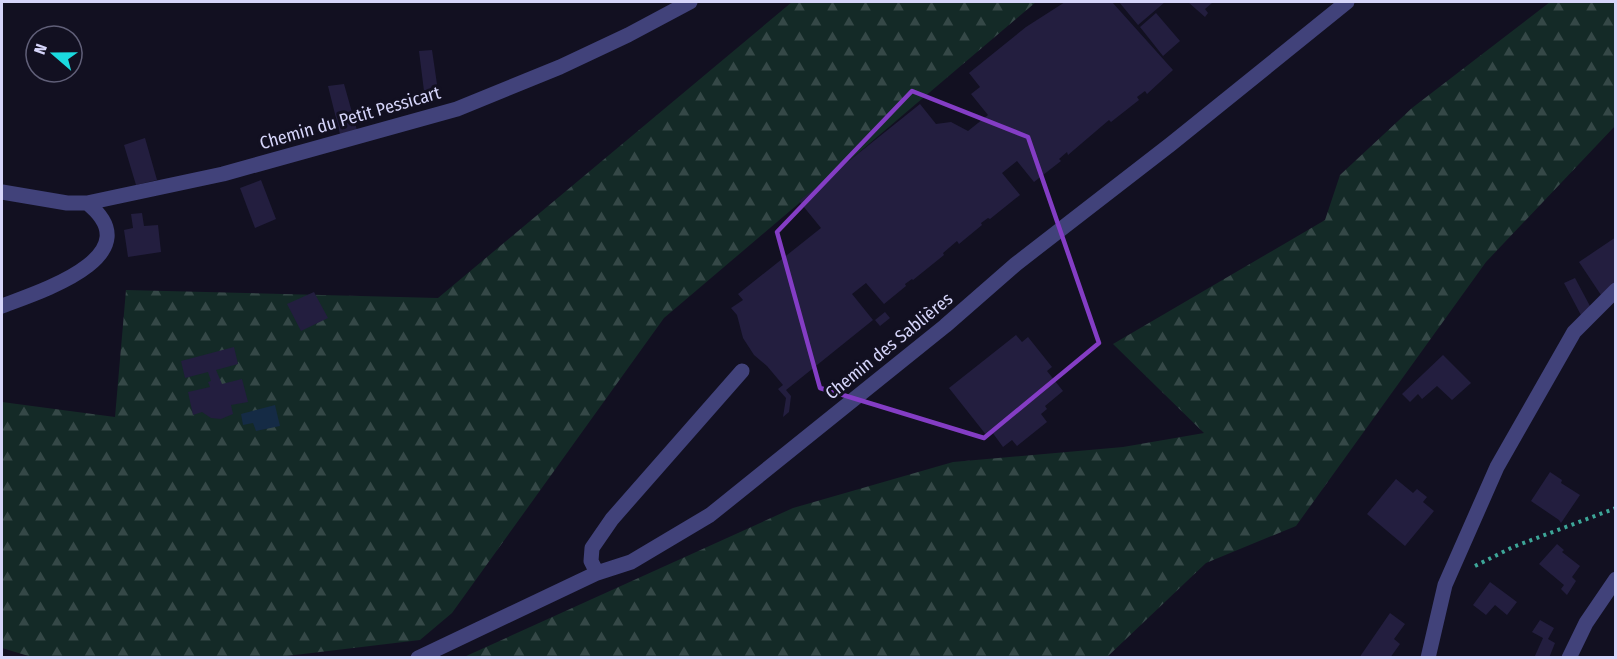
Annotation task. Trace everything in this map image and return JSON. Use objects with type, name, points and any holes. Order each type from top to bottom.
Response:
[{"type":"street","name":"Chemin du Petit Pessicart","points":[[2,192],[67,203],[87,203],[223,174],[457,109],[560,67],[690,2]]},
{"type":"street","name":"Chemin des Sablières","points":[[418,657],[597,573],[631,562],[710,515],[945,326],[1016,264],[1171,144],[1347,2]]},
{"type":"street","points":[[2,306],[75,276],[95,260],[104,249],[107,237],[105,224],[98,212],[87,203]]},
{"type":"street","points":[[1428,657],[1445,585],[1497,467],[1574,332],[1616,290]]},
{"type":"street","points":[[597,573],[591,561],[592,548],[612,519],[742,371]]},
{"type":"street","points":[[1569,657],[1586,623],[1616,579]]},
{"type":"path","points":[[1467,571],[1513,547],[1616,508]]},
{"type":"highlighted area","points":[[912,91],[1028,137],[1099,343],[984,438],[820,388],[777,232]]},
{"type":"green space","points":[[792,2],[1036,2],[664,318],[452,613],[420,640],[270,658],[35,658],[2,648],[2,402],[115,417],[126,290],[438,298]]},
{"type":"green space","points":[[1550,2],[1615,2],[1615,126],[1486,262],[1296,526],[1206,563],[1107,657],[464,657],[793,508],[953,462],[1123,447],[1204,433],[1113,344],[1325,220],[1340,175],[1412,108]]},
{"type":"water","points":[[275,405],[280,426],[256,431],[253,423],[243,425],[241,414]]},
{"type":"building","points":[[1065,2],[1112,2],[1173,70],[1147,94],[1145,91],[1137,97],[1139,100],[1111,122],[1109,120],[1068,155],[1067,152],[1059,159],[1061,161],[1034,182],[1017,161],[1002,173],[1020,195],[990,219],[981,223],[982,225],[959,244],[957,241],[943,253],[944,255],[905,284],[906,286],[884,304],[866,283],[852,294],[873,320],[786,390],[791,396],[789,412],[783,417],[786,398],[778,389],[783,385],[754,355],[743,338],[737,315],[731,308],[743,300],[738,294],[821,228],[799,201],[920,104],[936,124],[951,122],[968,131],[988,115],[971,94],[980,87],[969,73],[1026,27]]},
{"type":"building","points":[[1119,2],[1165,2],[1138,25]]},
{"type":"building","points":[[1188,2],[1212,3],[1205,9],[1208,13],[1205,17]]},
{"type":"building","points":[[1156,13],[1180,41],[1163,56],[1140,27]]},
{"type":"building","points":[[432,50],[439,98],[425,99],[419,51]]},
{"type":"building","points":[[344,84],[357,130],[340,134],[328,86]]},
{"type":"building","points":[[145,138],[157,180],[136,185],[124,145]]},
{"type":"building","points":[[261,180],[276,219],[255,228],[240,188]]},
{"type":"building","points":[[142,213],[144,226],[158,225],[161,252],[128,257],[124,230],[133,228],[131,214]]},
{"type":"building","points":[[1616,237],[1616,283],[1601,295],[1579,262]]},
{"type":"building","points":[[1575,278],[1591,308],[1582,317],[1564,283]]},
{"type":"building","points":[[314,292],[328,318],[301,331],[287,304]]},
{"type":"building","points":[[885,312],[890,318],[880,326],[875,320]]},
{"type":"building","points":[[1016,335],[1022,342],[1028,337],[1052,367],[1047,371],[1063,391],[1045,406],[1047,409],[1041,414],[1047,422],[1017,446],[1012,440],[1003,447],[992,432],[987,436],[949,388]]},
{"type":"building","points":[[234,347],[238,364],[216,370],[222,384],[242,379],[248,402],[231,405],[233,414],[221,419],[211,418],[202,412],[193,415],[188,392],[210,387],[208,382],[211,381],[208,372],[185,378],[181,361]]},
{"type":"building","points":[[1443,355],[1471,383],[1452,400],[1437,386],[1422,399],[1418,394],[1410,402],[1402,394]]},
{"type":"building","points":[[1550,472],[1562,480],[1561,483],[1580,495],[1561,523],[1531,501]]},
{"type":"building","points":[[1396,479],[1413,493],[1417,489],[1427,497],[1423,502],[1434,511],[1405,546],[1367,514]]},
{"type":"building","points":[[1557,544],[1564,550],[1562,552],[1580,566],[1572,577],[1576,581],[1567,595],[1561,589],[1564,585],[1539,564]]},
{"type":"building","points":[[1490,582],[1517,602],[1507,615],[1495,605],[1486,615],[1473,605]]},
{"type":"building","points":[[1390,613],[1405,624],[1394,639],[1400,644],[1390,658],[1359,658]]},
{"type":"building","points":[[1540,620],[1554,628],[1548,639],[1555,643],[1549,658],[1534,658],[1543,638],[1532,632]]}]
